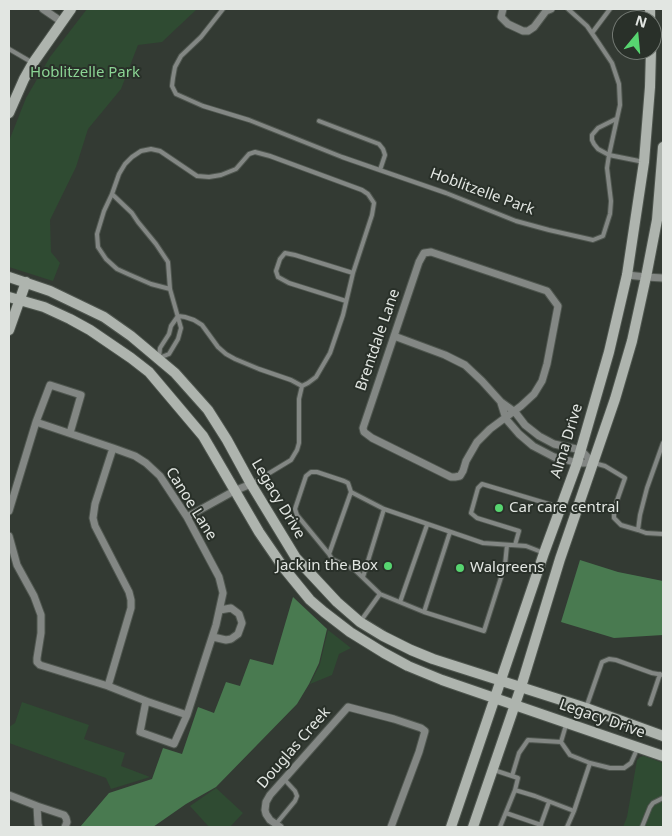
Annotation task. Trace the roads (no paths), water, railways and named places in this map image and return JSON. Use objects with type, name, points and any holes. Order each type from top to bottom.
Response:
[{"type":"main road","points":[[10,108],[33,62],[71,9]]},
{"type":"main road","name":"Alma Drive","points":[[451,827],[544,553],[562,508],[609,352],[627,275],[644,162],[651,60]]},
{"type":"main road","name":"Alma Drive","points":[[473,827],[560,559],[615,399],[632,342],[657,220],[663,147]]},
{"type":"main road","points":[[644,162],[662,163]]},
{"type":"main road","name":"Legacy Drive","points":[[9,277],[50,291],[104,318],[131,336],[175,373],[208,410],[296,558],[337,602],[360,622],[383,636],[433,660],[586,708],[663,736]]},
{"type":"main road","points":[[9,330],[14,298],[26,282]]},
{"type":"main road","name":"Legacy Drive","points":[[14,298],[44,307],[90,330],[149,372],[202,436],[259,532],[283,568],[304,593],[324,612],[350,632],[384,654],[442,680],[663,756]]},
{"type":"main road","points":[[149,372],[159,358]]},
{"type":"main road","points":[[544,553],[560,559]]},
{"type":"main road","points":[[350,632],[360,622]]},
{"type":"main road","points":[[638,747],[644,729]]},
{"type":"street","points":[[43,9],[62,22]]},
{"type":"street","points":[[503,9],[501,17],[508,24],[523,31],[528,31],[534,27],[546,11],[551,9]]},
{"type":"street","name":"Brentdale Lane","points":[[506,419],[490,429],[477,442],[460,476],[451,477],[372,438],[364,432],[363,428],[418,262],[424,253],[431,252],[547,291],[558,306],[542,381],[534,394],[515,412]]},
{"type":"street","points":[[627,275],[663,278]]},
{"type":"street","points":[[394,336],[446,355],[465,365],[501,402],[515,412],[539,436],[554,444],[581,450],[593,463]]},
{"type":"street","points":[[9,511],[36,422],[50,385],[80,395],[70,433]]},
{"type":"street","points":[[501,402],[506,419],[533,446],[554,456],[577,462],[593,463]]},
{"type":"street","points":[[506,419],[515,412]]},
{"type":"street","name":"Canoe Lane","points":[[36,422],[135,456],[152,468],[160,476],[187,517],[219,577],[223,594],[213,637],[187,715],[174,744],[140,732],[146,701]]},
{"type":"street","points":[[108,686],[131,608],[128,592],[95,526],[93,518],[95,504],[113,448]]},
{"type":"street","points":[[187,517],[234,491],[251,484]]},
{"type":"street","points":[[9,536],[16,565],[34,596],[41,615],[41,633],[37,662],[47,668],[108,686],[187,715]]},
{"type":"street","points":[[9,570],[16,565]]},
{"type":"street","points":[[213,637],[226,640],[231,639],[238,634],[242,623],[239,614],[231,608],[220,610]]},
{"type":"street","name":"Douglas Creek","points":[[278,826],[270,820],[264,810],[270,795],[348,707],[424,729],[425,734],[419,752],[391,827]]},
{"type":"street","points":[[9,795],[64,815],[66,818],[65,827]]},
{"type":"street","points":[[36,806],[39,827]]},
{"type":"lane","name":"Hoblitzelle Park","points":[[223,9],[201,36],[181,56],[176,67],[172,86],[176,94],[203,106],[249,120],[516,221],[593,240],[603,236],[610,214],[611,201],[607,168],[620,104],[619,84],[612,63],[592,33],[568,9]]},
{"type":"lane","points":[[592,33],[610,9]]},
{"type":"lane","points":[[9,49],[33,62]]},
{"type":"lane","points":[[616,119],[594,131],[592,135],[594,144],[598,149],[609,155],[644,162]]},
{"type":"lane","points":[[319,121],[379,144],[385,155],[380,170]]},
{"type":"lane","points":[[170,289],[151,284],[118,269],[106,259],[98,247],[97,234],[100,223],[119,174],[125,164],[141,151],[151,149],[160,151],[197,176],[209,177],[236,169],[249,154],[255,152],[362,190],[368,194],[374,203],[343,314],[330,352],[316,377],[302,386],[299,399],[299,442],[297,450],[290,460],[251,484]]},
{"type":"lane","points":[[112,194],[132,213],[168,262],[170,289],[178,316],[181,328],[178,339],[169,354],[159,358],[160,348],[170,334],[171,326],[178,316]]},
{"type":"lane","points":[[346,301],[289,283],[278,277],[276,271],[280,259],[285,253],[295,254],[353,273]]},
{"type":"lane","points":[[178,316],[194,320],[202,325],[218,347],[226,354],[302,386]]},
{"type":"lane","points":[[638,530],[647,488],[663,443]]},
{"type":"lane","points":[[593,463],[604,466],[625,478],[614,509],[614,518],[621,525],[646,533],[663,534]]},
{"type":"lane","points":[[329,554],[351,492],[348,484],[344,481],[318,472],[311,472],[306,476],[295,509],[296,515],[332,559],[355,570],[380,594],[424,612],[484,631],[505,565],[507,545]]},
{"type":"lane","points":[[514,546],[519,531],[477,518],[471,514],[478,488],[482,484],[562,508]]},
{"type":"lane","points":[[351,492],[384,509],[427,525],[484,543],[526,546],[544,553]]},
{"type":"lane","points":[[363,577],[384,509]]},
{"type":"lane","points":[[400,602],[427,525]]},
{"type":"lane","points":[[424,612],[450,532]]},
{"type":"lane","points":[[360,622],[380,594]]},
{"type":"lane","points":[[586,708],[602,662],[609,659],[652,673],[662,674],[650,704]]},
{"type":"lane","points":[[561,742],[567,723]]},
{"type":"lane","points":[[512,776],[520,753],[528,740],[561,742]]},
{"type":"lane","points":[[561,742],[570,755],[610,768],[624,768],[631,763],[638,747]]},
{"type":"lane","points":[[567,827],[590,763]]},
{"type":"lane","points":[[492,769],[518,778],[500,827]]},
{"type":"lane","points":[[278,826],[297,796],[296,791],[284,780]]},
{"type":"lane","points":[[515,790],[574,811]]},
{"type":"lane","points":[[642,827],[650,808],[663,798]]},
{"type":"lane","points":[[506,813],[540,826],[549,802]]},
{"type":"place","name":"Car care central","points":[[499,508]]},
{"type":"place","name":"Jack in the Box","points":[[388,566]]},
{"type":"place","name":"Walgreens","points":[[460,568]]}]
